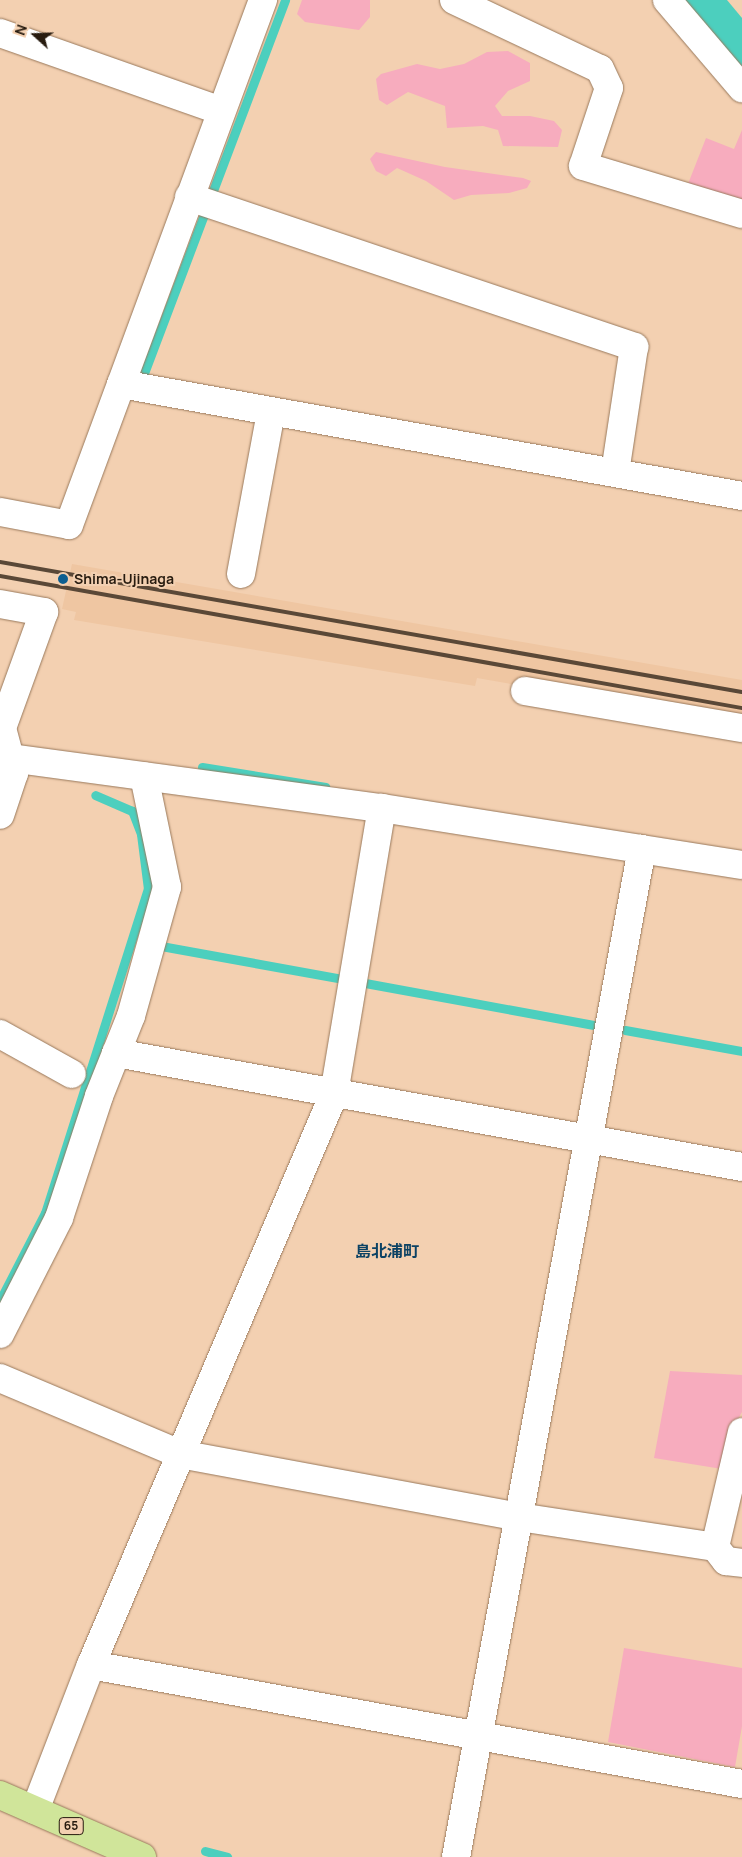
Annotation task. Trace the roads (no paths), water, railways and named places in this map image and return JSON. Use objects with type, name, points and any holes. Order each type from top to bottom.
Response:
[{"type":"main road","name":"65","points":[[0,1795],[132,1855]]},
{"type":"street","points":[[0,512],[69,525],[121,384],[203,202],[221,111],[263,0]]},
{"type":"street","points":[[454,0],[600,69],[609,88],[582,166],[742,214]]},
{"type":"street","points":[[667,0],[742,88]]},
{"type":"street","points":[[0,33],[221,111]]},
{"type":"street","points":[[203,202],[634,347],[615,473]]},
{"type":"street","points":[[121,384],[742,496]]},
{"type":"street","points":[[241,574],[272,412]]},
{"type":"street","points":[[0,604],[44,612],[2,728],[14,773],[0,815]]},
{"type":"street","points":[[525,692],[742,728]]},
{"type":"street","points":[[10,758],[382,808],[742,865]]},
{"type":"street","points":[[0,1334],[59,1218],[116,1053],[131,1016],[166,887],[144,776]]},
{"type":"street","points":[[35,1810],[90,1665],[334,1094],[382,808]]},
{"type":"street","points":[[456,1857],[642,849]]},
{"type":"street","points":[[0,1034],[72,1074]]},
{"type":"street","points":[[116,1053],[742,1167]]},
{"type":"street","points":[[0,1378],[180,1454],[519,1517],[715,1547],[726,1561],[742,1563]]},
{"type":"street","points":[[715,1547],[742,1432]]},
{"type":"street","points":[[90,1665],[742,1784]]},
{"type":"water","points":[[677,0],[727,0],[742,18],[742,76]]},
{"type":"waterway","points":[[143,376],[285,0]]},
{"type":"waterway","points":[[202,767],[325,787]]},
{"type":"waterway","points":[[0,1300],[45,1213],[148,889],[141,834],[132,811],[95,795]]},
{"type":"waterway","points":[[161,946],[342,979]]},
{"type":"waterway","points":[[365,983],[599,1026]]},
{"type":"waterway","points":[[625,1030],[742,1051]]},
{"type":"waterway","points":[[205,1851],[227,1857]]},
{"type":"railway","points":[[0,562],[742,692]]},
{"type":"railway","points":[[0,576],[742,708]]},
{"type":"place","name":"Shima-Ujinaga","points":[[63,579]]},
{"type":"district","name":"島北浦町","points":[[387,1251]]}]
